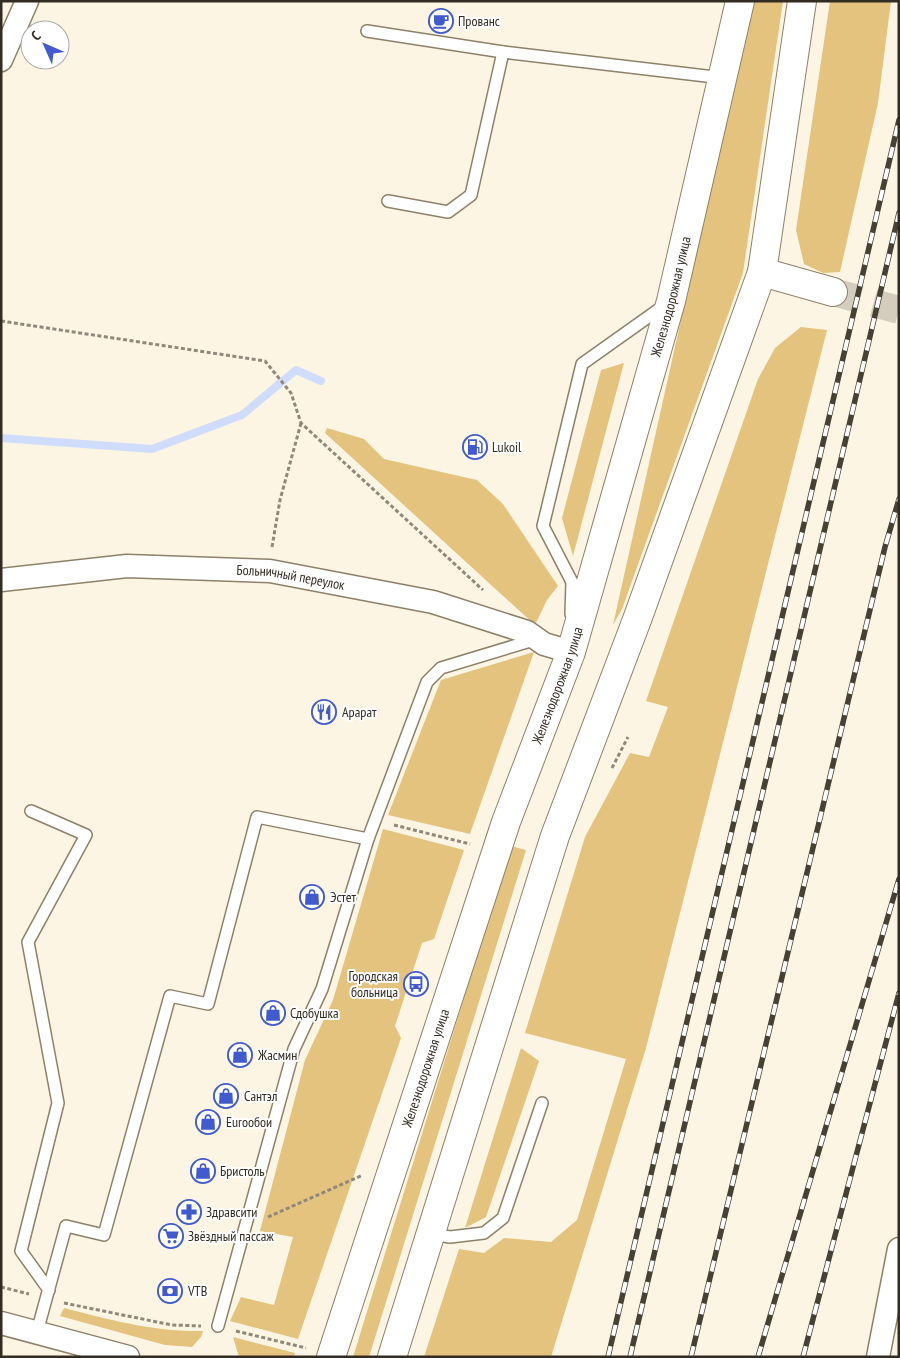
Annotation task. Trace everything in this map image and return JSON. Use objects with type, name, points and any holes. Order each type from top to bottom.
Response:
[{"type":"main road","name":"Железнодорожная улица","points":[[319,1352],[506,822],[571,652],[671,301],[740,1]]},
{"type":"main road","points":[[392,1357],[555,836],[638,617],[762,272],[802,1]]},
{"type":"main road","points":[[762,272],[833,292]]},
{"type":"street","points":[[1,60],[27,1]]},
{"type":"street","name":"Больничный переулок","points":[[1,580],[128,566],[270,571],[432,602],[527,632],[537,639],[571,652]]},
{"type":"street","points":[[878,1357],[899,1249]]},
{"type":"street","points":[[1,1323],[128,1357]]},
{"type":"street","points":[[884,1326],[896,1357]]},
{"type":"lane","points":[[367,31],[503,52],[723,78]]},
{"type":"lane","points":[[388,201],[448,212],[471,195],[503,52]]},
{"type":"lane","points":[[571,652],[572,582],[543,526],[582,364],[671,301]]},
{"type":"lane","points":[[218,1326],[294,1049],[322,989],[368,839],[427,682],[441,668],[537,639]]},
{"type":"lane","points":[[31,811],[86,835],[28,942],[58,1103],[21,1251],[48,1295]]},
{"type":"lane","points":[[38,1332],[66,1226],[104,1235],[170,996],[208,1004],[257,818],[368,839]]},
{"type":"lane","points":[[431,1234],[450,1237],[484,1233],[503,1218],[542,1103]]},
{"type":"path","points":[[1,321],[265,361],[291,393],[301,423],[484,591]]},
{"type":"path","points":[[270,571],[276,516],[301,423]]},
{"type":"path","points":[[375,820],[473,845]]},
{"type":"path","points":[[246,1226],[366,1173]]},
{"type":"path","points":[[1,1287],[48,1295],[172,1325],[218,1326],[319,1352]]},
{"type":"shaded area","points":[[752,1],[783,1],[743,273],[622,609],[613,625]]},
{"type":"shaded area","points":[[830,1],[891,1],[878,103],[840,272],[823,273],[804,264],[796,230]]},
{"type":"shaded area","points":[[801,327],[827,330],[646,1048],[551,1357],[424,1357],[459,1249],[484,1253],[504,1238],[551,1242],[577,1220],[626,1059],[525,1033],[585,837],[630,753],[649,757],[668,707],[646,701],[758,379],[775,348]]},
{"type":"shaded area","points":[[624,363],[573,556],[562,518],[601,370]]},
{"type":"shaded area","points":[[327,428],[364,439],[384,459],[477,480],[503,504],[558,586],[547,600],[535,625],[325,433]]},
{"type":"shaded area","points":[[534,652],[470,834],[388,815],[441,680]]},
{"type":"shaded area","points":[[383,829],[464,850],[434,939],[422,943],[395,1026],[401,1038],[298,1339],[230,1321],[241,1297],[274,1305],[293,1237],[260,1231],[305,1060],[333,1000]]},
{"type":"shaded area","points":[[511,846],[526,850],[369,1357],[353,1357]]},
{"type":"shaded area","points":[[521,1048],[539,1061],[486,1217],[465,1228]]},
{"type":"shaded area","points":[[64,1308],[116,1321],[167,1330],[203,1331],[201,1337],[192,1347],[165,1345],[60,1316]]},
{"type":"shaded area","points":[[233,1337],[295,1353],[294,1357],[239,1357]]},
{"type":"waterway","points":[[1,438],[152,449],[242,415],[296,370],[321,381]]},
{"type":"tunnel","points":[[833,292],[899,310]]},
{"type":"railway","points":[[608,1357],[899,120]]},
{"type":"railway","points":[[630,1357],[899,213]]},
{"type":"railway","points":[[691,1357],[885,547],[899,499]]},
{"type":"railway","points":[[758,1357],[899,879]]},
{"type":"railway","points":[[803,1357],[899,993]]},
{"type":"place","name":"Прованс","points":[[441,21]]},
{"type":"place","name":"Lukoil","points":[[475,447]]},
{"type":"place","name":"Арарат","points":[[324,712]]},
{"type":"place","name":"Эстет","points":[[312,897]]},
{"type":"place","name":"Городская больница","points":[[416,984]]},
{"type":"place","name":"Сдобушка","points":[[273,1013]]},
{"type":"place","name":"Жасмин","points":[[240,1055]]},
{"type":"place","name":"Сантэл","points":[[226,1096]]},
{"type":"place","name":"Euroобои","points":[[208,1122]]},
{"type":"place","name":"Бристоль","points":[[203,1171]]},
{"type":"place","name":"Здравсити","points":[[189,1212]]},
{"type":"place","name":"Звёздный пассаж","points":[[171,1236]]},
{"type":"place","name":"VTB","points":[[170,1291]]}]
